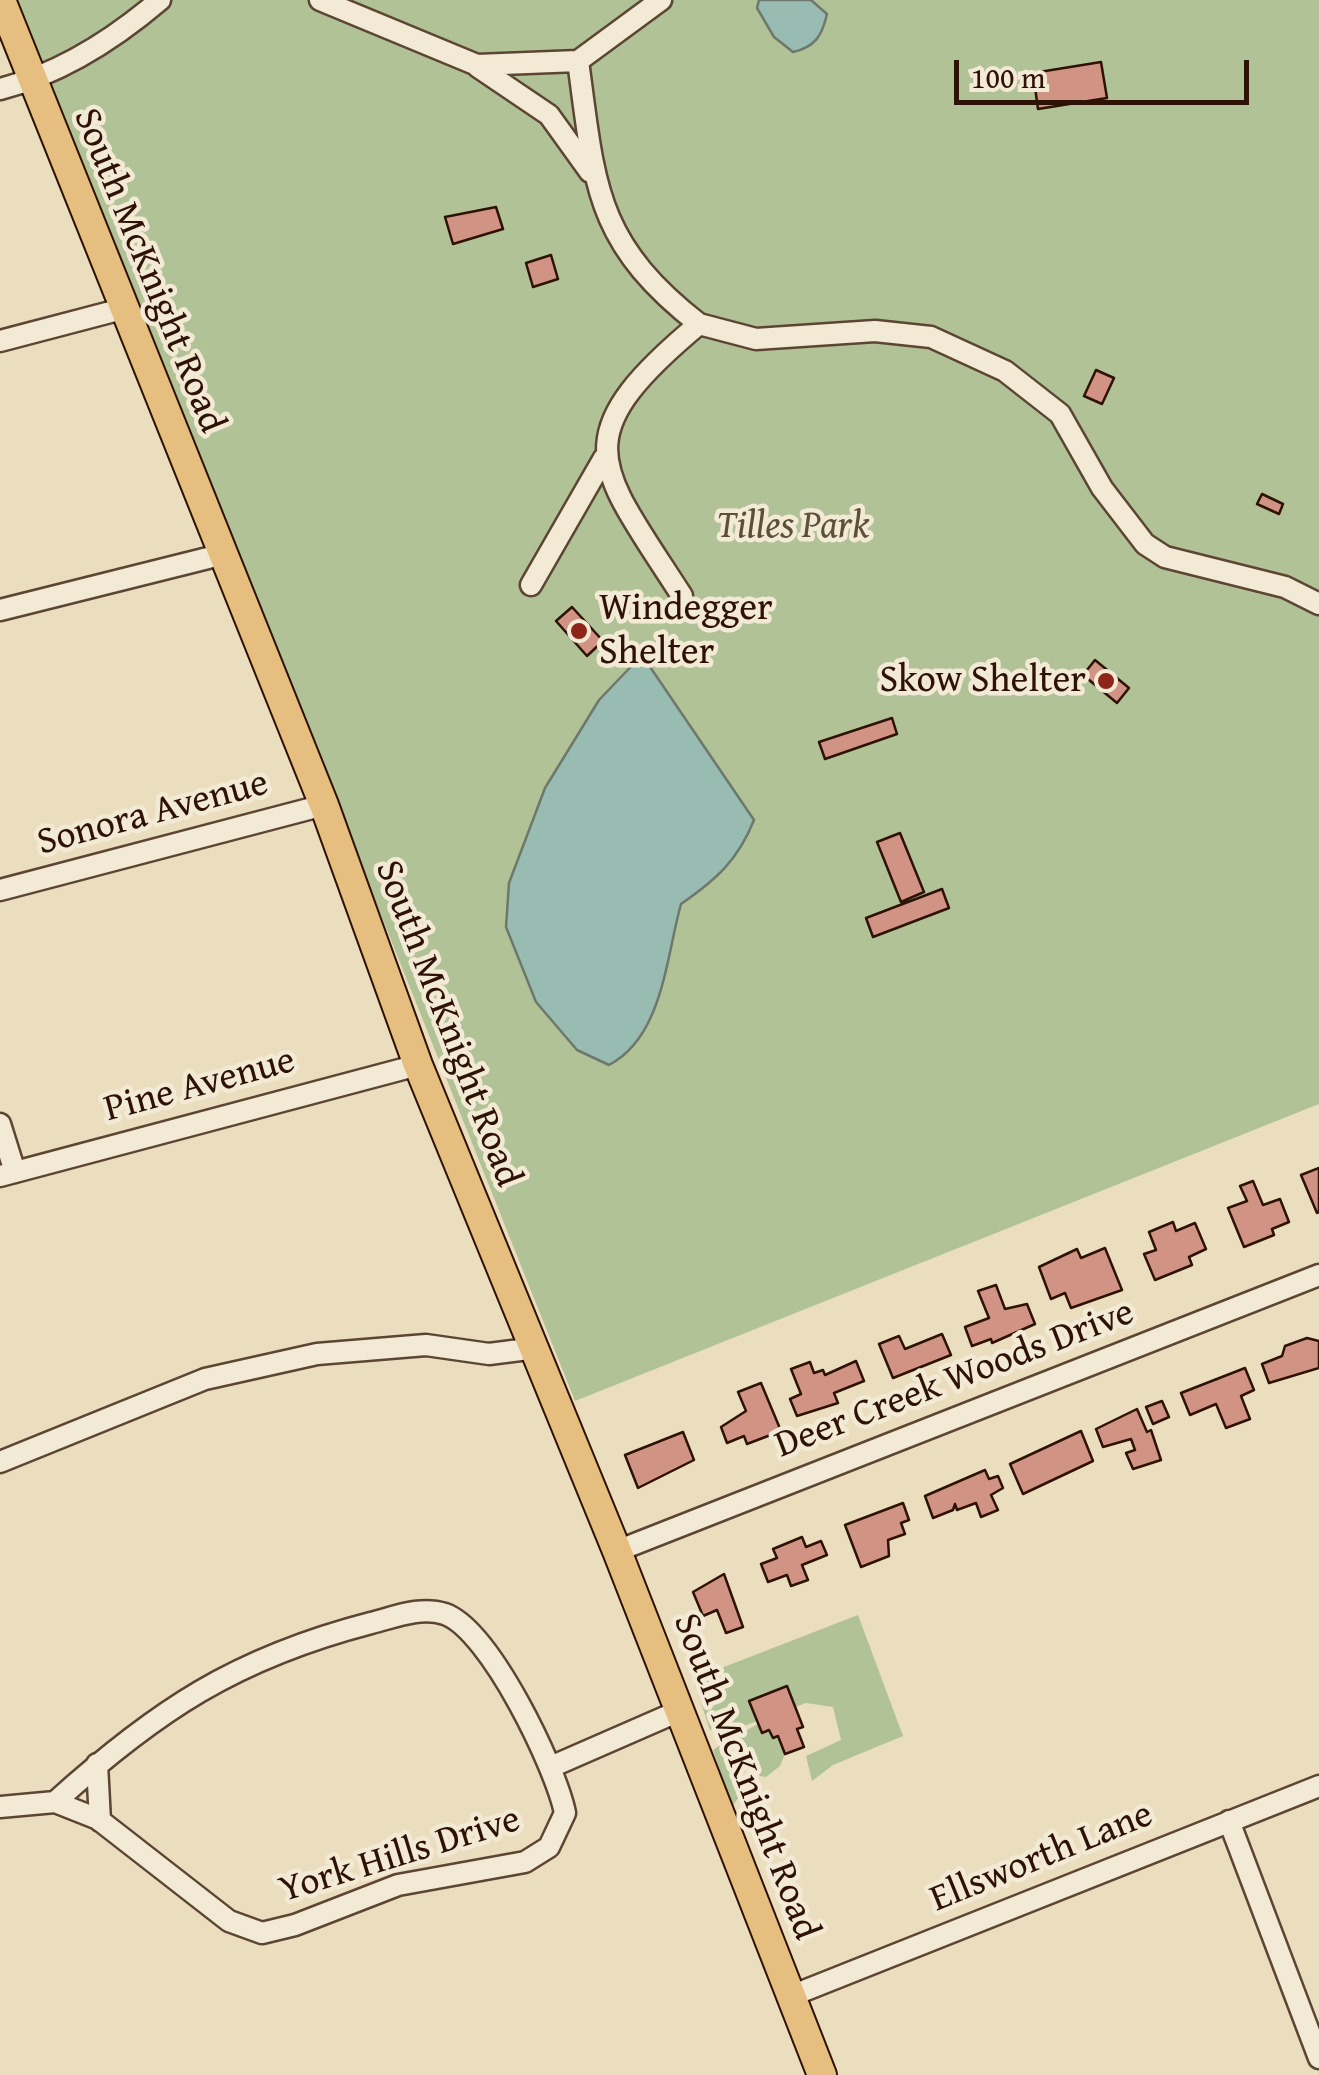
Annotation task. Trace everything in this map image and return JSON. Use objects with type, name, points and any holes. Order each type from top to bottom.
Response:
[{"type":"main road","name":"South McKnight Road","points":[[7,7],[122,309],[324,805],[418,1064],[536,1348],[822,2075]]},
{"type":"street","points":[[0,89],[32,81],[100,45],[160,0]]},
{"type":"street","points":[[320,0],[477,66],[549,116],[594,179]]},
{"type":"street","points":[[477,66],[578,62],[661,0]]},
{"type":"street","points":[[578,62],[594,179],[618,242],[654,289],[698,324],[756,339],[875,331],[931,337],[1005,371],[1060,414],[1102,488],[1146,544],[1165,556],[1284,588],[1319,604]]},
{"type":"street","points":[[0,340],[122,309]]},
{"type":"street","points":[[530,585],[604,458],[610,422],[698,324]]},
{"type":"street","points":[[604,458],[619,497],[682,596]]},
{"type":"street","points":[[0,610],[220,554]]},
{"type":"street","name":"Sonora Avenue","points":[[0,890],[324,805]]},
{"type":"street","name":"Pine Avenue","points":[[7,1174],[418,1064]]},
{"type":"street","points":[[0,1124],[7,1174]]},
{"type":"street","name":"Deer Creek Woods Drive","points":[[617,1551],[1319,1274]]},
{"type":"street","points":[[0,1462],[205,1379],[317,1354],[426,1344],[489,1354],[536,1348]]},
{"type":"street","name":"York Hills Drive","points":[[0,1807],[55,1802],[100,1820],[229,1921],[262,1933],[398,1885],[525,1862],[549,1846],[565,1814],[552,1766],[484,1647],[459,1622],[422,1610],[308,1640],[192,1692],[97,1764],[55,1802]]},
{"type":"street","name":"York Hills Drive","points":[[552,1766],[679,1711]]},
{"type":"street","points":[[97,1764],[100,1820]]},
{"type":"street","name":"Ellsworth Lane","points":[[791,1996],[1319,1786]]},
{"type":"street","points":[[1229,1821],[1319,2058]]},
{"type":"green space","name":"Tilles Park","points":[[7,0],[1319,0],[1319,1104],[575,1401],[292,692]]},
{"type":"green space","points":[[858,1615],[903,1736],[833,1765],[812,1781],[806,1756],[841,1740],[833,1707],[806,1703],[733,1730],[710,1730],[693,1679]]},
{"type":"green space","points":[[758,1724],[762,1733],[769,1730],[773,1738],[778,1736],[785,1754],[780,1766],[766,1777],[760,1776],[738,1735]]},
{"type":"green space","points":[[722,1744],[733,1755],[745,1788],[732,1807],[713,1750]]},
{"type":"water","points":[[759,0],[811,0],[827,14],[820,34],[812,44],[793,52],[774,37],[757,8]]},
{"type":"water","points":[[642,655],[754,820],[725,868],[681,904],[652,1016],[627,1052],[609,1065],[577,1050],[536,1002],[506,927],[509,883],[545,788],[599,700]]},
{"type":"building","points":[[1101,62],[1107,98],[1038,109],[1033,73]]},
{"type":"building","points":[[496,207],[503,229],[453,244],[445,217]]},
{"type":"building","points":[[551,255],[558,279],[533,287],[526,263]]},
{"type":"building","points":[[1096,370],[1114,378],[1102,404],[1084,396]]},
{"type":"building","points":[[1262,494],[1283,504],[1279,514],[1257,504]]},
{"type":"building","name":"Windegger Shelter","points":[[572,607],[603,641],[587,656],[556,621]]},
{"type":"building","name":"Skow Shelter","points":[[1095,660],[1129,688],[1117,703],[1083,675]]},
{"type":"building","points":[[892,718],[897,734],[825,759],[819,742]]},
{"type":"building","points":[[900,833],[924,892],[901,902],[877,842]]},
{"type":"building","points":[[942,889],[949,908],[873,937],[866,918]]},
{"type":"building","points":[[1319,1168],[1319,1212],[1317,1213],[1301,1175]]},
{"type":"building","points":[[1253,1181],[1263,1205],[1280,1199],[1289,1222],[1272,1229],[1274,1235],[1244,1247],[1228,1208],[1247,1201],[1240,1186]]},
{"type":"building","points":[[1173,1222],[1176,1231],[1195,1223],[1206,1249],[1189,1257],[1192,1265],[1155,1280],[1144,1254],[1156,1250],[1149,1232]]},
{"type":"building","points":[[1105,1248],[1122,1290],[1071,1308],[1065,1293],[1051,1299],[1039,1267],[1077,1249],[1081,1258]]},
{"type":"building","points":[[996,1285],[1005,1309],[1027,1304],[1035,1324],[992,1343],[991,1339],[972,1346],[965,1327],[989,1318],[978,1291]]},
{"type":"building","points":[[942,1334],[951,1355],[893,1378],[879,1344],[899,1336],[905,1349]]},
{"type":"building","points":[[1307,1338],[1319,1341],[1319,1368],[1269,1383],[1262,1364],[1282,1356],[1285,1346]]},
{"type":"building","points":[[856,1361],[864,1381],[834,1393],[838,1403],[797,1416],[790,1399],[801,1394],[791,1369],[810,1362],[814,1373],[823,1370],[825,1375]]},
{"type":"building","points":[[1245,1368],[1254,1390],[1241,1396],[1250,1419],[1226,1428],[1216,1404],[1190,1415],[1181,1393]]},
{"type":"building","points":[[761,1383],[781,1431],[747,1444],[744,1436],[727,1443],[721,1427],[746,1411],[738,1392]]},
{"type":"building","points":[[1162,1401],[1169,1417],[1153,1424],[1146,1407]]},
{"type":"building","points":[[1137,1409],[1147,1432],[1151,1430],[1161,1460],[1133,1469],[1126,1453],[1135,1450],[1131,1439],[1103,1447],[1096,1429]]},
{"type":"building","points":[[1081,1431],[1093,1461],[1023,1494],[1010,1464]]},
{"type":"building","points":[[683,1432],[694,1460],[638,1488],[625,1455]]},
{"type":"building","points":[[985,1470],[989,1479],[998,1476],[1003,1488],[991,1495],[998,1510],[981,1517],[976,1503],[957,1510],[955,1504],[953,1510],[933,1518],[925,1496]]},
{"type":"building","points":[[903,1503],[909,1520],[901,1523],[905,1534],[888,1540],[889,1556],[861,1567],[845,1525]]},
{"type":"building","points":[[802,1537],[806,1547],[821,1541],[827,1555],[802,1565],[808,1580],[791,1586],[787,1575],[768,1582],[761,1564],[777,1558],[773,1549]]},
{"type":"building","points":[[724,1574],[743,1627],[726,1633],[717,1610],[703,1616],[693,1592]]},
{"type":"building","points":[[787,1686],[803,1727],[797,1729],[804,1747],[785,1754],[778,1736],[773,1738],[769,1730],[762,1733],[749,1701]]},
{"type":"place","name":"Windegger Shelter","points":[[579,631]]},
{"type":"place","name":"Skow Shelter","points":[[1106,681]]}]
